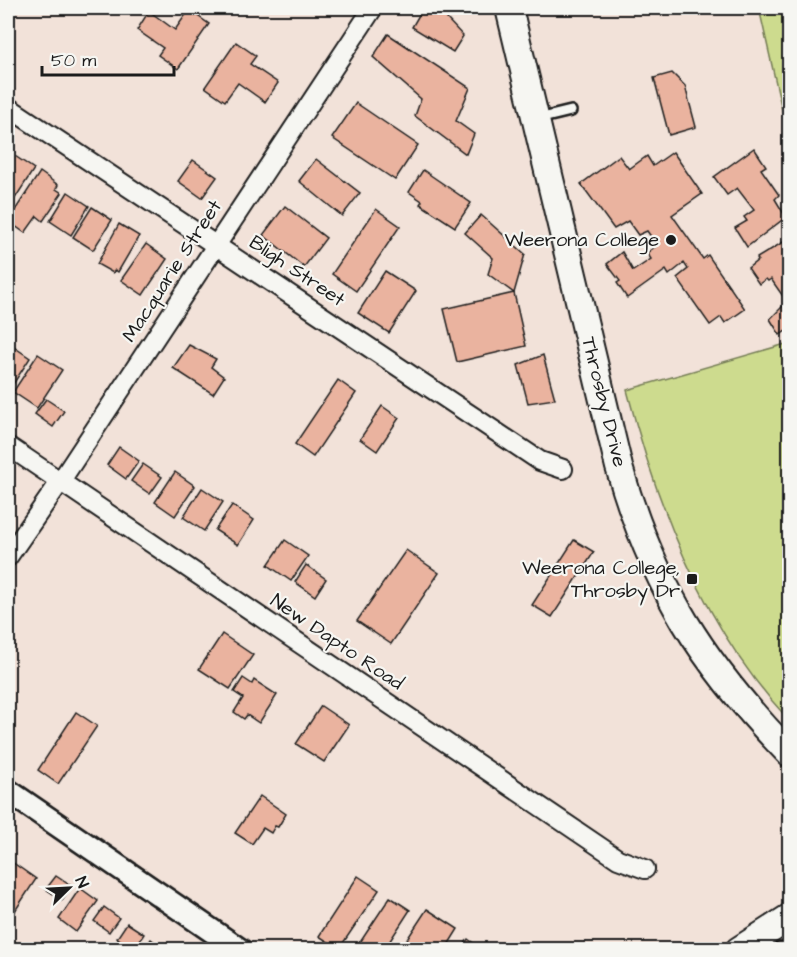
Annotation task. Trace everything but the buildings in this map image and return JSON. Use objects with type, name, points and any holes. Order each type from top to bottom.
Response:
[{"type":"main road","name":"Throsby Drive","points":[[509,8],[619,468],[642,538],[667,594],[709,661],[732,693],[789,754]]},
{"type":"main road","points":[[739,950],[789,917]]},
{"type":"street","name":"Macquarie Street","points":[[8,557],[373,8]]},
{"type":"street","name":"Bligh Street","points":[[8,107],[540,461],[563,469]]},
{"type":"street","name":"New Dapto Road","points":[[8,446],[618,859],[645,869]]},
{"type":"street","points":[[8,791],[240,950]]},
{"type":"lane","points":[[535,120],[571,111]]},
{"type":"green space","points":[[759,8],[789,8],[789,141]]},
{"type":"green space","points":[[790,343],[789,720],[759,685],[732,647],[688,566],[653,478],[627,390]]},
{"type":"place","name":"Weerona College","points":[[671,240]]},
{"type":"place","name":"Weerona College, Throsby Dr","points":[[692,579]]}]
